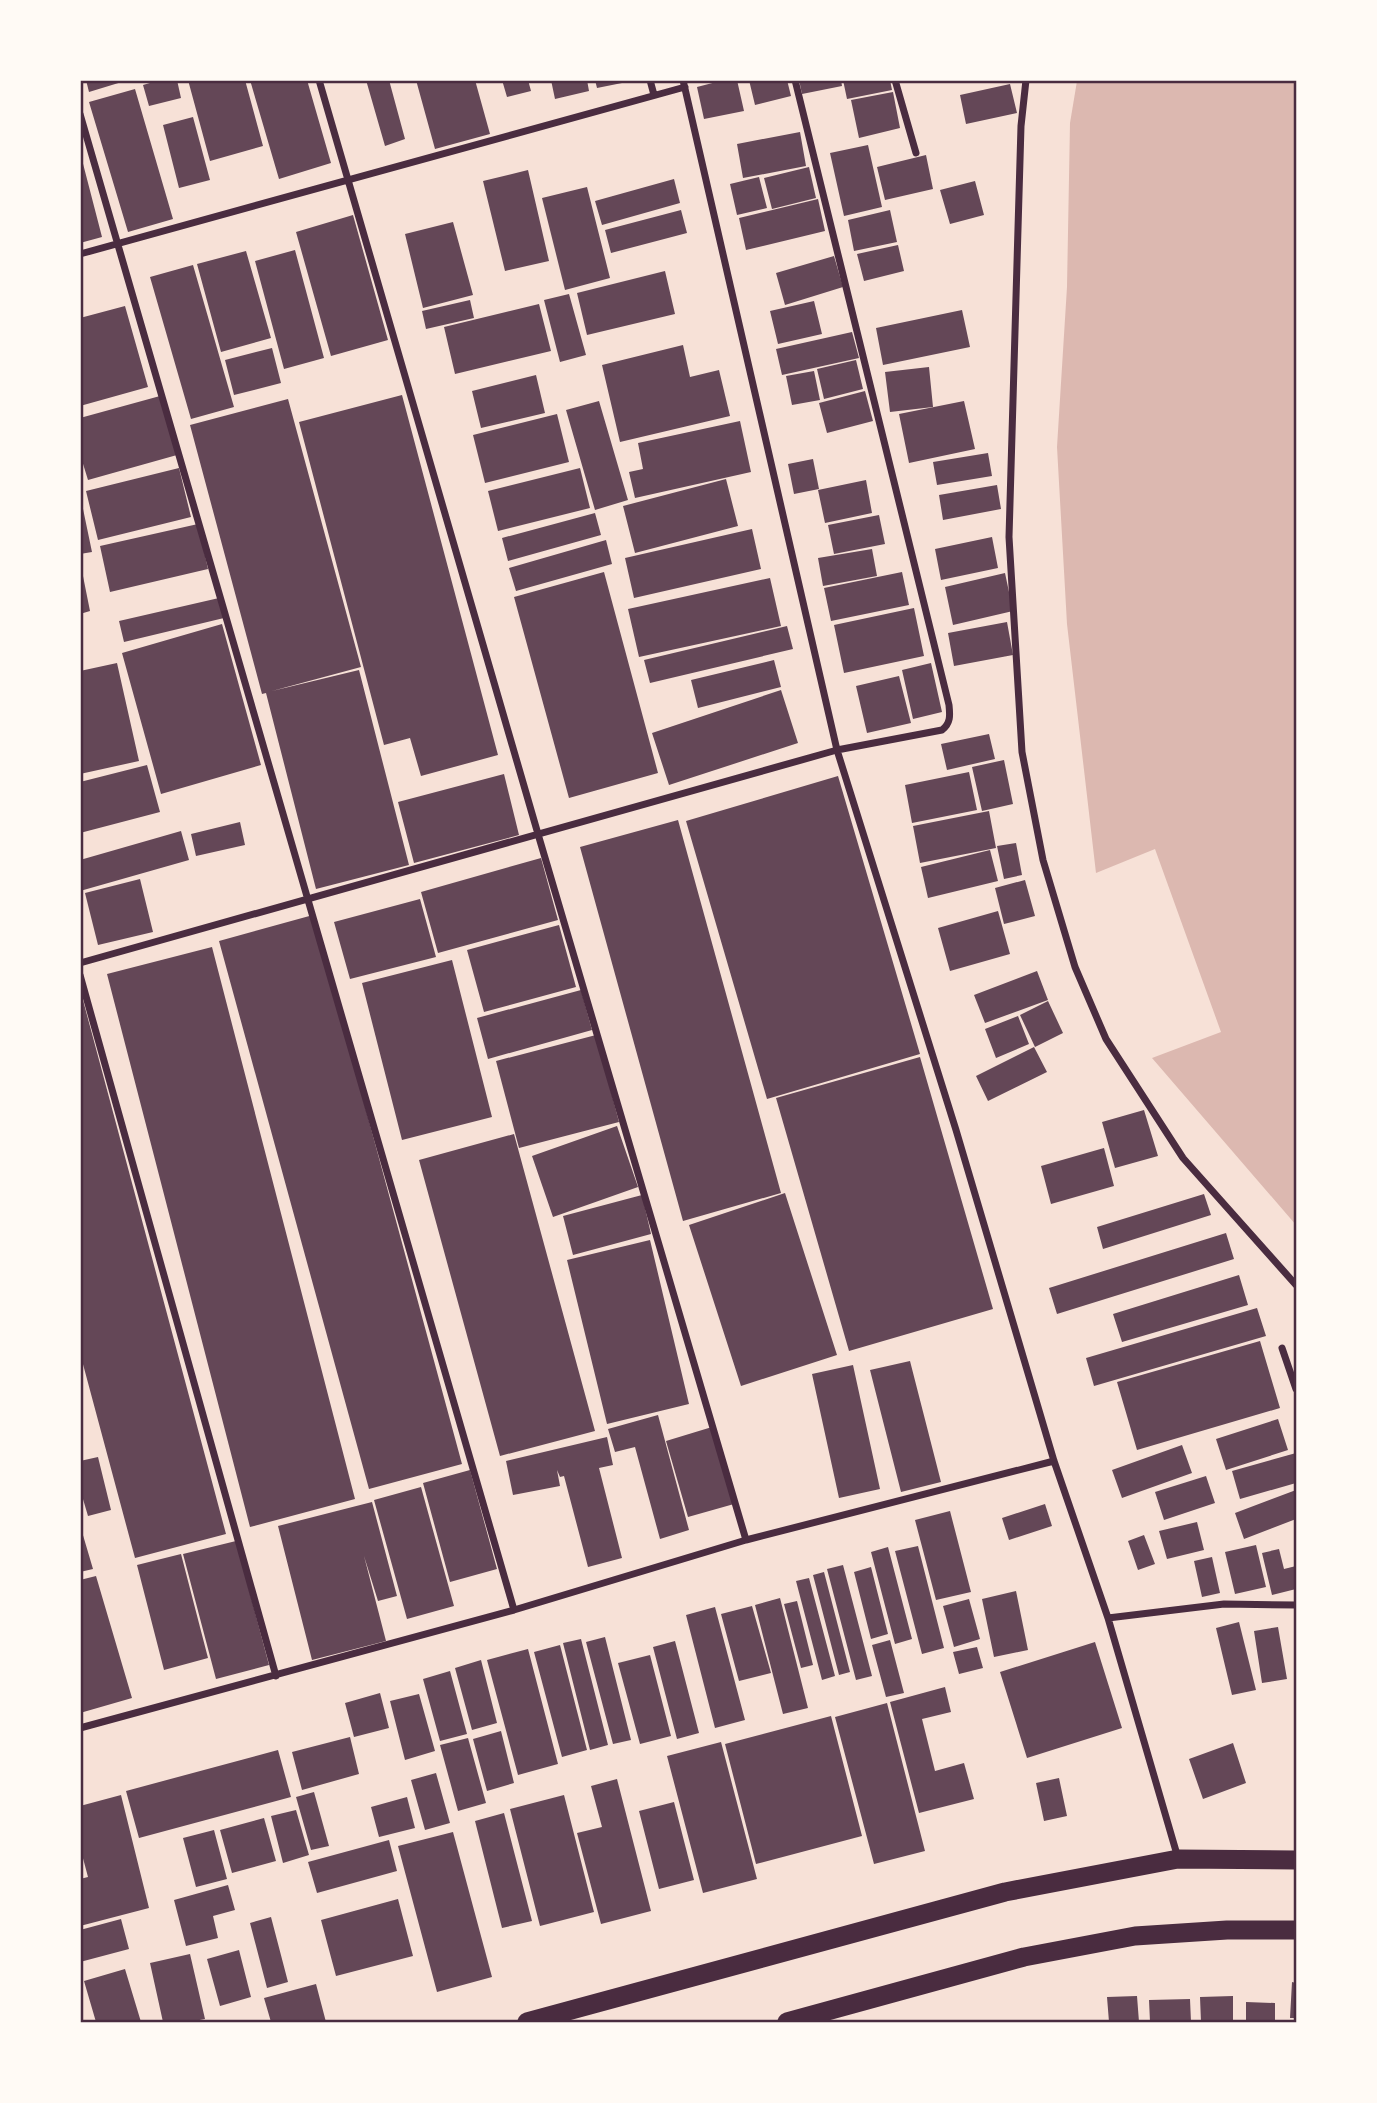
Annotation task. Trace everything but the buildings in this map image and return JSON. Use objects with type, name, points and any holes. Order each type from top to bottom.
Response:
[{"type":"highway","points":[[527,2022],[1005,1892],[1178,1858],[1297,1860]]},
{"type":"highway","points":[[787,2022],[1024,1957],[1135,1936],[1227,1930],[1297,1930]]},
{"type":"street","points":[[319,80],[746,1540]]},
{"type":"street","points":[[650,80],[654,95]]},
{"type":"street","points":[[80,963],[836,750],[942,730],[949,722],[950,714],[795,80]]},
{"type":"street","points":[[894,80],[916,153]]},
{"type":"street","points":[[1026,80],[1021,125],[1009,537],[1022,752],[1043,860],[1075,967],[1106,1039],[1183,1157],[1297,1285]]},
{"type":"street","points":[[80,254],[654,95],[684,84],[836,750],[956,1130],[1054,1461],[1108,1618],[1178,1858]]},
{"type":"street","points":[[80,114],[514,1610]]},
{"type":"street","points":[[80,975],[276,1676]]},
{"type":"street","points":[[1282,1348],[1297,1389]]},
{"type":"street","points":[[80,1728],[514,1610],[746,1540],[1054,1461]]},
{"type":"street","points":[[1108,1618],[1224,1604],[1297,1605]]},
{"type":"shaded area","points":[[1077,81],[1296,81],[1296,1225],[1152,1058],[1221,1032],[1155,849],[1096,873],[1067,624],[1057,447],[1067,287],[1070,123]]}]
